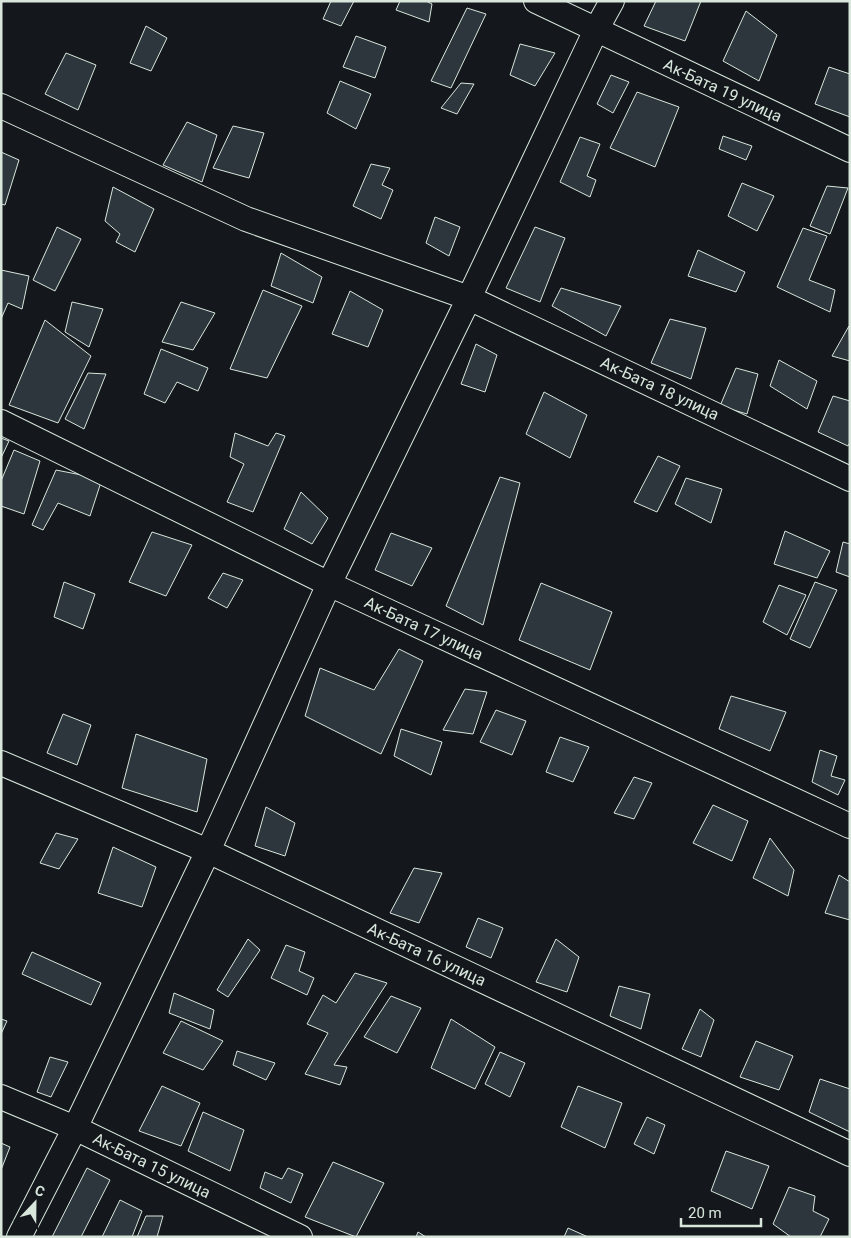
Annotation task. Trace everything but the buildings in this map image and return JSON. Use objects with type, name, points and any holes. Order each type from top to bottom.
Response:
[{"type":"street","name":"Ак-Бата 19 улица","points":[[536,1],[850,150]]},
{"type":"street","points":[[19,1237],[75,1128],[208,851],[329,584],[470,298],[596,30],[612,1]]},
{"type":"street","name":"Ак-Бата 18 улица","points":[[1,106],[246,219],[470,298],[850,479]]},
{"type":"street","name":"Ак-Бата 17 улица","points":[[1,422],[329,584],[850,826]]},
{"type":"street","name":"Ак-Бата 16 улица","points":[[1,763],[208,851],[850,1154]]},
{"type":"street","name":"Ак-Бата 15 улица","points":[[1,1096],[75,1128],[300,1237]]}]
